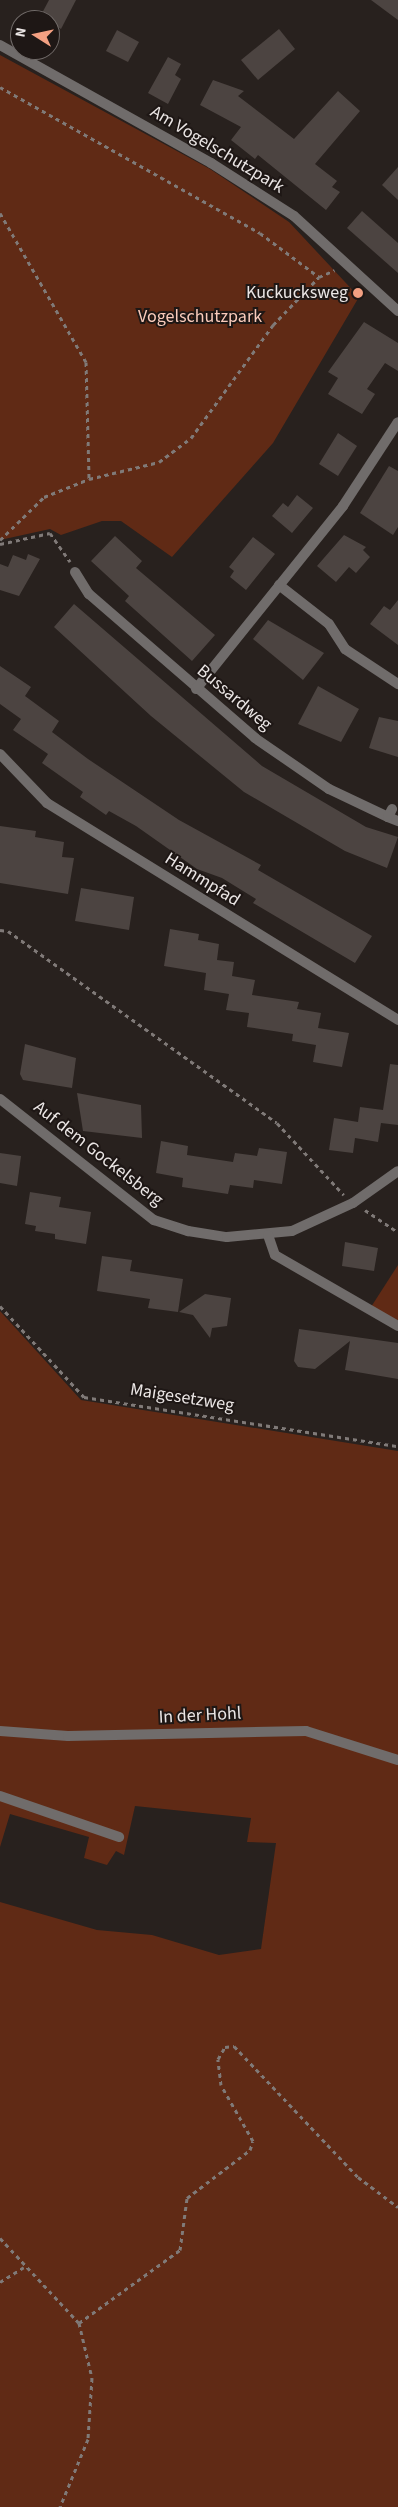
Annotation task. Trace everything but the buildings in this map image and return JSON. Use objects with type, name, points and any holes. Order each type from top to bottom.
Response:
[{"type":"street","name":"Am Vogelschutzpark","points":[[0,45],[211,163],[294,216],[398,310]]},
{"type":"street","points":[[196,689],[343,506],[398,422]]},
{"type":"street","name":"Bussardweg","points":[[75,572],[89,594],[196,689],[295,768],[393,816]]},
{"type":"street","points":[[280,585],[329,624],[345,649],[398,684]]},
{"type":"street","name":"Hammpfad","points":[[0,754],[47,803],[398,1020]]},
{"type":"street","name":"Auf dem Gockelsberg","points":[[0,1099],[154,1220],[227,1237],[268,1235],[292,1231],[353,1203],[398,1171]]},
{"type":"street","points":[[268,1235],[275,1256],[398,1326]]},
{"type":"street","name":"In der Hohl","points":[[0,1731],[68,1736],[306,1731],[398,1760]]},
{"type":"street","points":[[0,1796],[119,1837]]},
{"type":"path","points":[[0,87],[260,233],[319,277]]},
{"type":"path","points":[[0,213],[86,362],[90,479]]},
{"type":"path","points":[[0,542],[44,497],[90,479],[159,462],[191,438],[274,325],[319,277],[347,265]]},
{"type":"path","points":[[0,542],[50,533],[75,572]]},
{"type":"path","points":[[0,930],[8,931],[277,1123],[353,1203],[398,1232]]},
{"type":"path","name":"Maigesetzweg","points":[[0,1306],[84,1397],[398,1446]]},
{"type":"path","points":[[79,2322],[180,2250],[187,2198],[250,2150],[252,2141],[221,2085],[218,2059],[225,2047],[234,2046],[358,2177],[398,2207]]},
{"type":"path","points":[[0,2238],[24,2267],[79,2322],[92,2378],[88,2439],[60,2507]]},
{"type":"path","points":[[0,2282],[24,2267]]},
{"type":"green space","name":"Vogelschutzpark","points":[[0,55],[210,169],[289,222],[359,297],[273,443],[172,557],[121,521],[102,521],[61,535],[50,529],[0,540]]},
{"type":"green space","points":[[398,1265],[398,1321],[371,1307]]},
{"type":"green space","points":[[0,1311],[81,1400],[398,1451],[398,2507],[0,2507],[0,1902],[97,1930],[152,1935],[219,1955],[261,1949],[276,1843],[247,1842],[251,1818],[135,1806],[124,1855],[116,1851],[107,1865],[84,1858],[89,1837],[10,1814],[0,1847]]},
{"type":"place","name":"Kuckucksweg","points":[[358,293]]}]
